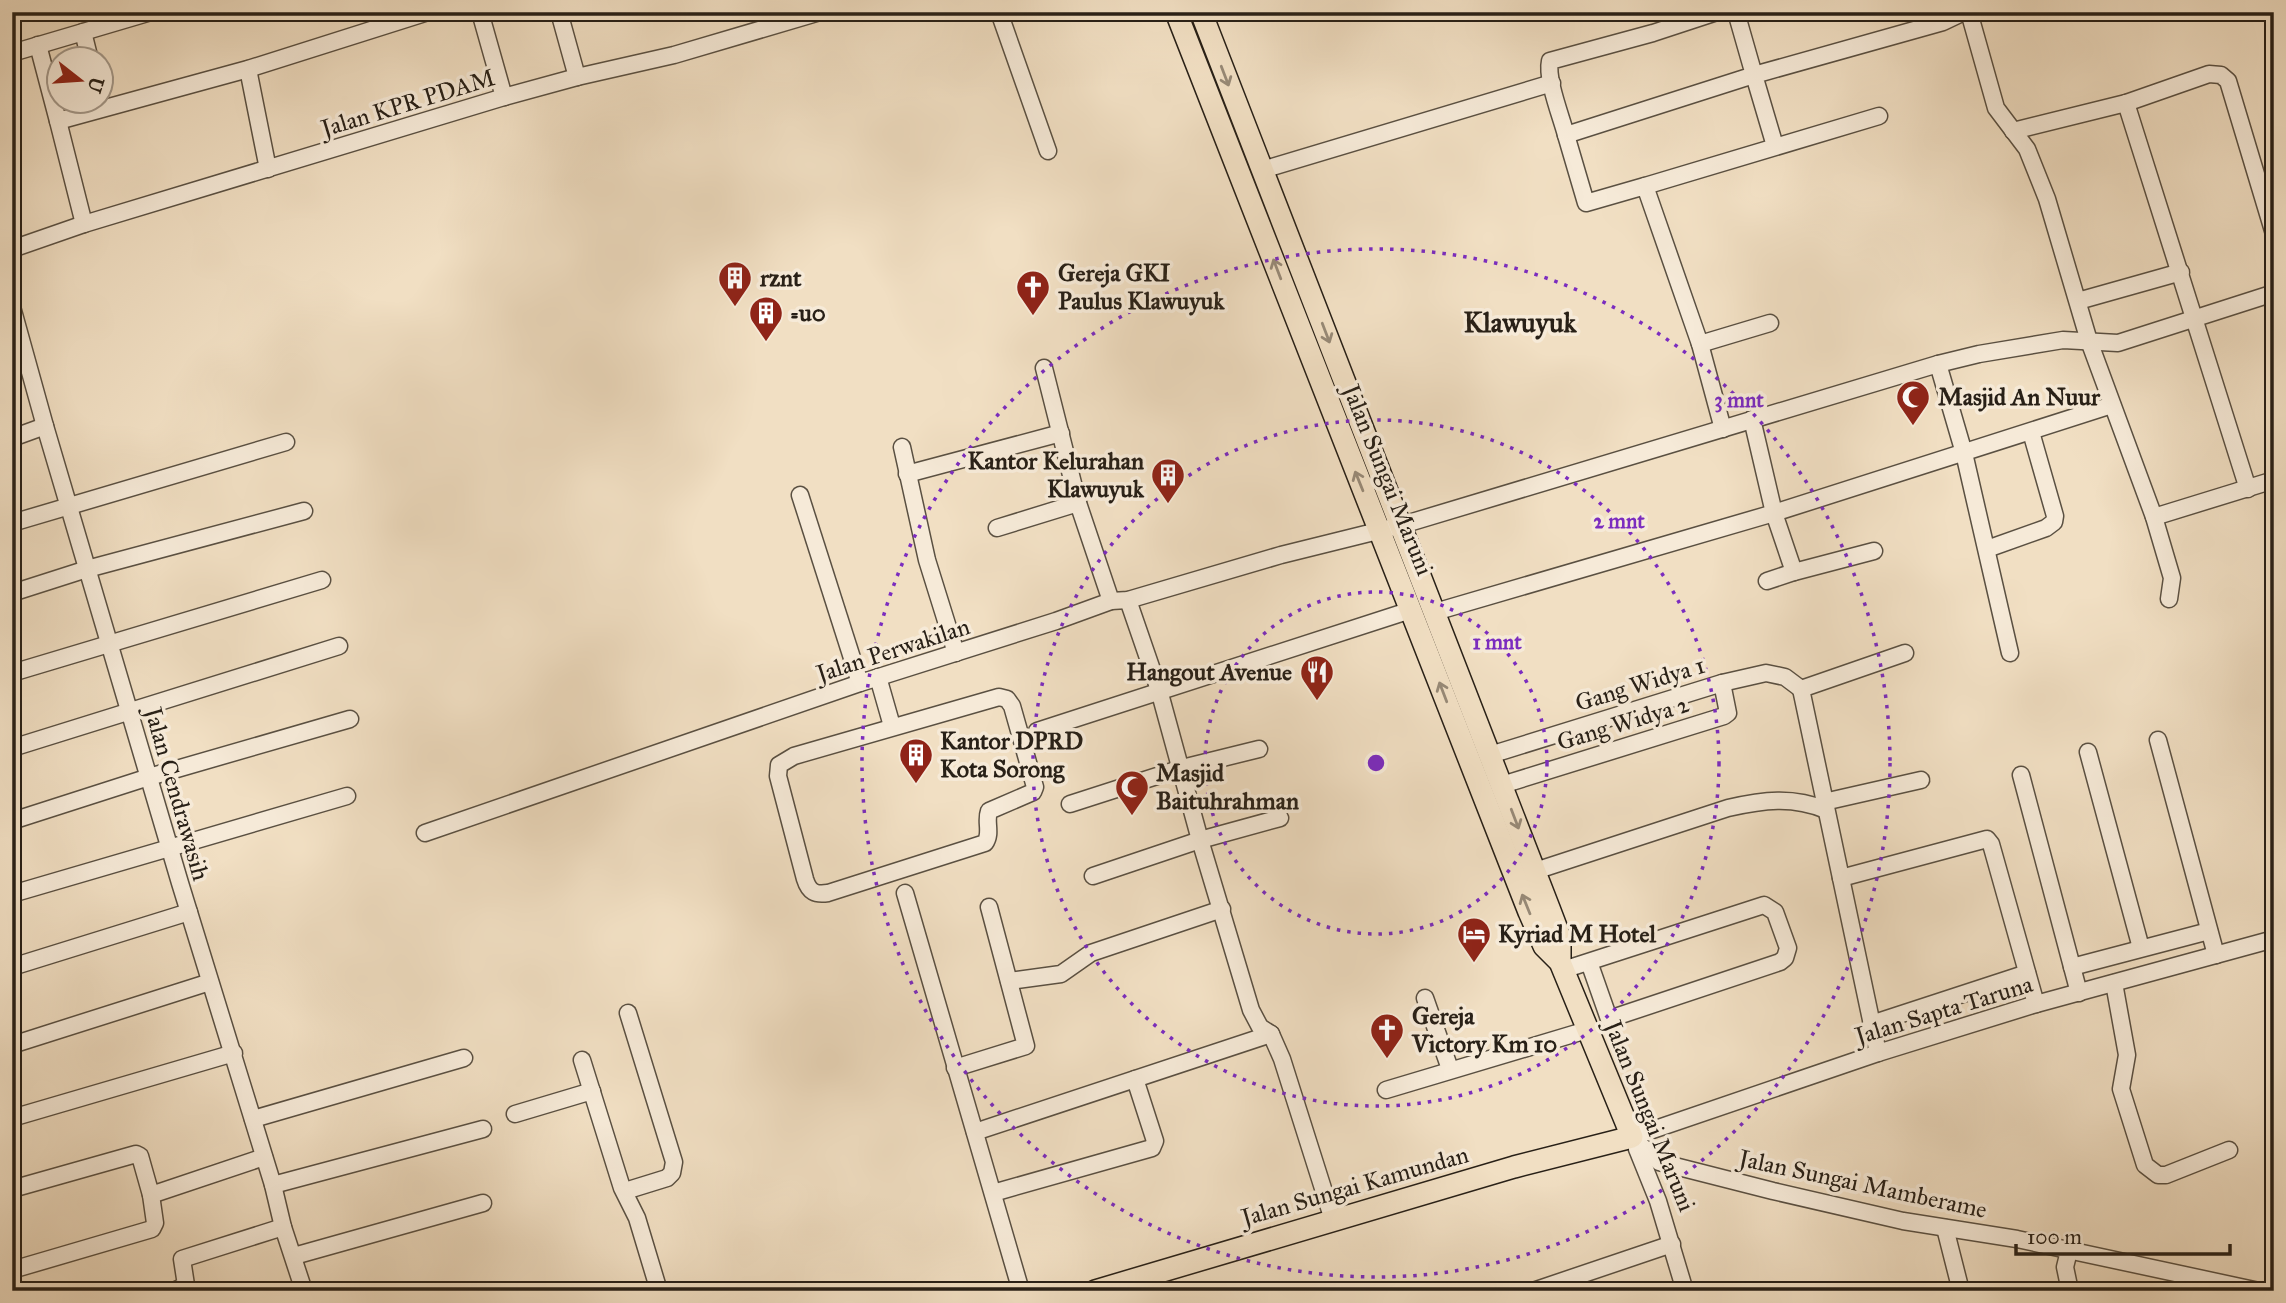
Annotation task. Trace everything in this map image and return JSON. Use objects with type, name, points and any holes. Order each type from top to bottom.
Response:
[{"type":"main road","name":"Jalan Sungai Maruni","points":[[1176,12],[1529,912],[1544,946],[1562,966]]},
{"type":"main road","name":"Jalan Sungai Maruni","points":[[1201,12],[1535,871],[1560,937],[1562,966],[1632,1137]]},
{"type":"main road","name":"Jalan Sungai Kamundan","points":[[1096,1291],[1514,1167],[1632,1137]]},
{"type":"street","points":[[12,53],[151,12]]},
{"type":"street","points":[[116,102],[248,69],[428,12]]},
{"type":"street","points":[[480,12],[504,97]]},
{"type":"street","points":[[559,12],[577,77]]},
{"type":"street","name":"Jalan KPR PDAM","points":[[12,248],[504,97],[674,55],[820,12]]},
{"type":"street","points":[[999,12],[1048,151]]},
{"type":"street","points":[[1717,12],[1653,33],[1552,59],[1548,65],[1552,83],[1586,203],[1879,116]]},
{"type":"street","points":[[1737,12],[1775,146]]},
{"type":"street","points":[[1566,135],[1754,75],[1943,22],[1967,12],[1996,108],[2027,149],[2047,199],[2089,341],[2154,517],[2172,578],[2169,599]]},
{"type":"street","points":[[83,32],[86,46]]},
{"type":"street","points":[[38,45],[84,224]]},
{"type":"street","points":[[248,69],[268,169]]},
{"type":"street","points":[[2013,131],[2126,103],[2209,74],[2221,75],[2228,81],[2274,234]]},
{"type":"street","points":[[1262,170],[1552,83]]},
{"type":"street","points":[[2126,103],[2248,489]]},
{"type":"street","points":[[58,121],[72,116]]},
{"type":"street","points":[[1646,186],[1700,344],[1723,429]]},
{"type":"street","points":[[2078,301],[2181,272]]},
{"type":"street","name":"Jalan Perwakilan","points":[[425,832],[860,682],[1111,601],[1128,600],[1281,555],[1402,526],[1938,364],[2063,340],[2118,343],[2274,293]]},
{"type":"street","name":"Jalan Cendrawasih","points":[[12,307],[109,644],[304,1291]]},
{"type":"street","points":[[1700,344],[1770,323]]},
{"type":"street","points":[[1938,364],[1964,453],[2010,653]]},
{"type":"street","points":[[1044,368],[1078,503],[1111,601]]},
{"type":"street","points":[[1435,612],[1774,513],[2112,405]]},
{"type":"street","points":[[1752,419],[1774,513],[1794,572]]},
{"type":"street","points":[[12,438],[45,426]]},
{"type":"street","points":[[1987,549],[2046,528],[2054,522],[2055,516],[2031,432]]},
{"type":"street","points":[[907,474],[1061,433]]},
{"type":"street","points":[[12,523],[286,442]]},
{"type":"street","points":[[902,447],[927,560],[956,653]]},
{"type":"street","points":[[2154,517],[2274,480]]},
{"type":"street","points":[[800,495],[860,682]]},
{"type":"street","points":[[998,528],[1078,503]]},
{"type":"street","points":[[12,593],[87,569],[304,511]]},
{"type":"street","points":[[1767,581],[1874,551]]},
{"type":"street","points":[[12,673],[322,580]]},
{"type":"street","points":[[1128,600],[1159,690],[1251,1010],[1260,1027],[1271,1034],[1282,1059],[1333,1220]]},
{"type":"street","points":[[1037,732],[1411,610]]},
{"type":"street","points":[[12,748],[339,646]]},
{"type":"street","points":[[1878,1053],[1801,689],[1905,653]]},
{"type":"street","name":"Gang Widya 1","points":[[1490,755],[1722,683],[1772,673],[1790,679],[1801,689]]},
{"type":"street","points":[[878,677],[892,726]]},
{"type":"street","name":"Gang Widya 2","points":[[1502,785],[1726,715],[1728,708],[1722,683]]},
{"type":"street","points":[[1003,697],[1012,706],[1035,790],[992,808],[987,817],[989,838],[983,845],[828,893],[814,893],[807,887],[805,880],[778,776],[779,765],[794,756],[892,726],[1003,697]]},
{"type":"street","points":[[1643,706],[1652,737]]},
{"type":"street","points":[[12,821],[149,777],[350,719]]},
{"type":"street","points":[[2158,740],[2216,955]]},
{"type":"street","points":[[1070,804],[1182,768],[1259,749]]},
{"type":"street","points":[[2088,752],[2141,948]]},
{"type":"street","points":[[2021,775],[2079,993]]},
{"type":"street","points":[[1535,871],[1716,812],[1759,801],[1795,801],[1825,806],[1921,780]]},
{"type":"street","points":[[12,894],[347,796]]},
{"type":"street","points":[[1093,876],[1200,840],[1280,818]]},
{"type":"street","points":[[1840,878],[1987,839],[2036,1004]]},
{"type":"street","points":[[905,893],[1021,1291]]},
{"type":"street","points":[[1562,966],[1589,962],[1764,905],[1775,912],[1788,948],[1785,958],[1780,962],[1609,1019],[1589,962]]},
{"type":"street","points":[[955,1068],[1025,1048],[1026,1043],[989,907]]},
{"type":"street","points":[[1009,981],[1061,974],[1091,953],[1222,909]]},
{"type":"street","points":[[12,967],[189,912]]},
{"type":"street","points":[[2072,967],[2209,931]]},
{"type":"street","name":"Jalan Sapta Taruna","points":[[1632,1137],[1878,1053],[2036,1004],[2274,939]]},
{"type":"street","points":[[1871,1024],[2027,973]]},
{"type":"street","points":[[12,1045],[210,982]]},
{"type":"street","points":[[2114,983],[2127,1055],[2121,1089],[2145,1165],[2158,1175],[2166,1175],[2229,1150]]},
{"type":"street","points":[[1426,998],[1450,1069]]},
{"type":"street","points":[[625,1192],[667,1178],[674,1162],[628,1013]]},
{"type":"street","points":[[1386,1090],[1587,1030]]},
{"type":"street","points":[[975,1132],[1271,1034]]},
{"type":"street","points":[[12,1118],[234,1053]]},
{"type":"street","points":[[253,1119],[464,1058]]},
{"type":"street","points":[[582,1060],[622,1188],[647,1247],[659,1291]]},
{"type":"street","points":[[993,1193],[1152,1148],[1155,1141],[1135,1079]]},
{"type":"street","points":[[514,1114],[592,1091]]},
{"type":"street","points":[[274,1185],[483,1129]]},
{"type":"street","name":"Jalan Sungai Mamberame","points":[[1632,1137],[1659,1162],[1671,1166],[1903,1221],[2017,1239],[2259,1291]]},
{"type":"street","name":"Jalan Sungai Maruni","points":[[1632,1137],[1645,1164],[1685,1291]]},
{"type":"street","points":[[12,1189],[137,1154],[140,1156],[151,1195],[155,1223],[152,1229],[12,1270]]},
{"type":"street","points":[[151,1195],[264,1157]]},
{"type":"street","points":[[293,1256],[484,1203]]},
{"type":"street","points":[[174,1291],[186,1285],[182,1259],[283,1227]]},
{"type":"street","points":[[1945,1228],[1961,1291]]},
{"type":"street","points":[[1533,1291],[1672,1244]]},
{"type":"street","points":[[2068,1251],[2065,1267],[2070,1291]]},
{"type":"place","name":"rznt","points":[[735,308]]},
{"type":"place","name":"Gereja GKI Paulus Klawuyuk","points":[[1033,317]]},
{"type":"place","name":"=u0","points":[[766,343]]},
{"type":"place","name":"Masjid An Nuur","points":[[1913,427]]},
{"type":"place","name":"Kantor Kelurahan Klawuyuk","points":[[1168,505]]},
{"type":"place","name":"Hangout Avenue","points":[[1317,702]]},
{"type":"place","name":"Kantor DPRD Kota Sorong","points":[[916,785]]},
{"type":"place","name":"Masjid Baituhrahman","points":[[1132,817]]},
{"type":"place","name":"Kyriad M Hotel","points":[[1474,964]]},
{"type":"place","name":"Gereja Victory Km 10","points":[[1387,1060]]},
{"type":"district","name":"Klawuyuk","points":[[1520,322]]}]
